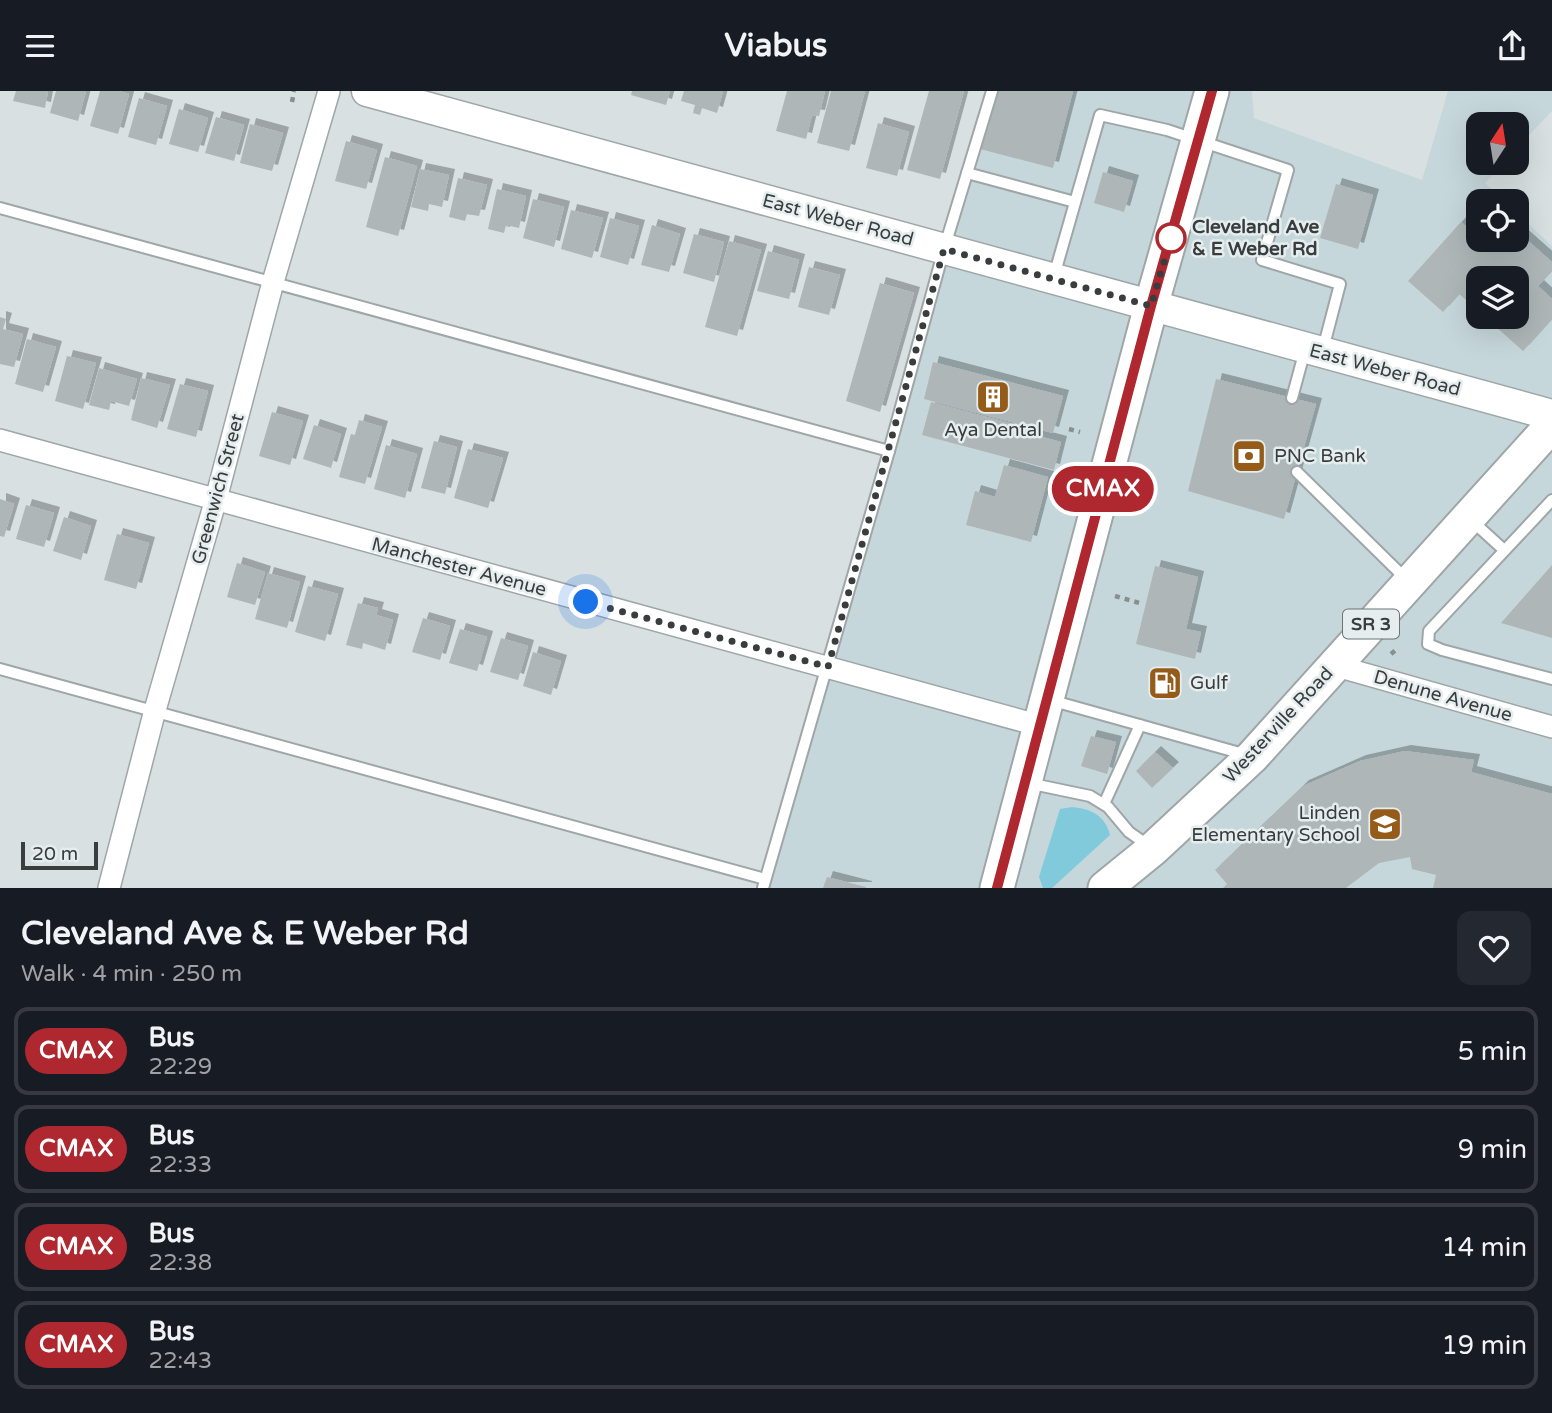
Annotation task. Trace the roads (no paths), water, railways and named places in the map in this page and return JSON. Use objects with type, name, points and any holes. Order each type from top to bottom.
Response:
[{"type":"main road","points":[[997,888],[1151,306],[1212,91]]},
{"type":"main road","name":"Westerville Road","points":[[1105,887],[1153,849],[1252,757],[1547,432]]},
{"type":"main road","points":[[1009,845],[1015,869],[1024,888]]},
{"type":"street","name":"Greenwich Street","points":[[109,888],[273,282],[329,91]]},
{"type":"street","name":"East Weber Road","points":[[367,91],[1314,350],[1547,432]]},
{"type":"street","name":"Manchester Avenue","points":[[0,440],[828,667],[1044,713]]},
{"type":"street","name":"Denune Avenue","points":[[1333,665],[1552,727]]},
{"type":"lane","points":[[0,669],[155,710],[764,884],[828,667],[944,249],[992,91]]},
{"type":"lane","points":[[1053,279],[1100,115],[1167,130],[1288,170],[1262,260],[1340,284],[1292,398]]},
{"type":"lane","points":[[967,173],[1075,202]]},
{"type":"lane","points":[[0,208],[889,451]]},
{"type":"lane","points":[[1297,472],[1409,582]]},
{"type":"lane","points":[[1552,500],[1429,631],[1428,644],[1552,679]]},
{"type":"lane","points":[[1468,517],[1504,550]]},
{"type":"lane","points":[[1044,713],[1140,726],[1252,757]]},
{"type":"lane","points":[[1104,804],[1140,726]]},
{"type":"lane","points":[[1025,782],[1090,796],[1104,804],[1129,832],[1153,849]]},
{"type":"place","name":"Cleveland Ave & E Weber Rd","points":[[1171,238]]},
{"type":"place","name":"Aya Dental","points":[[993,397]]},
{"type":"place","name":"PNC Bank","points":[[1249,456]]},
{"type":"place","name":"Gulf","points":[[1165,683]]},
{"type":"place","name":"Linden Elementary School","points":[[1385,824]]}]
